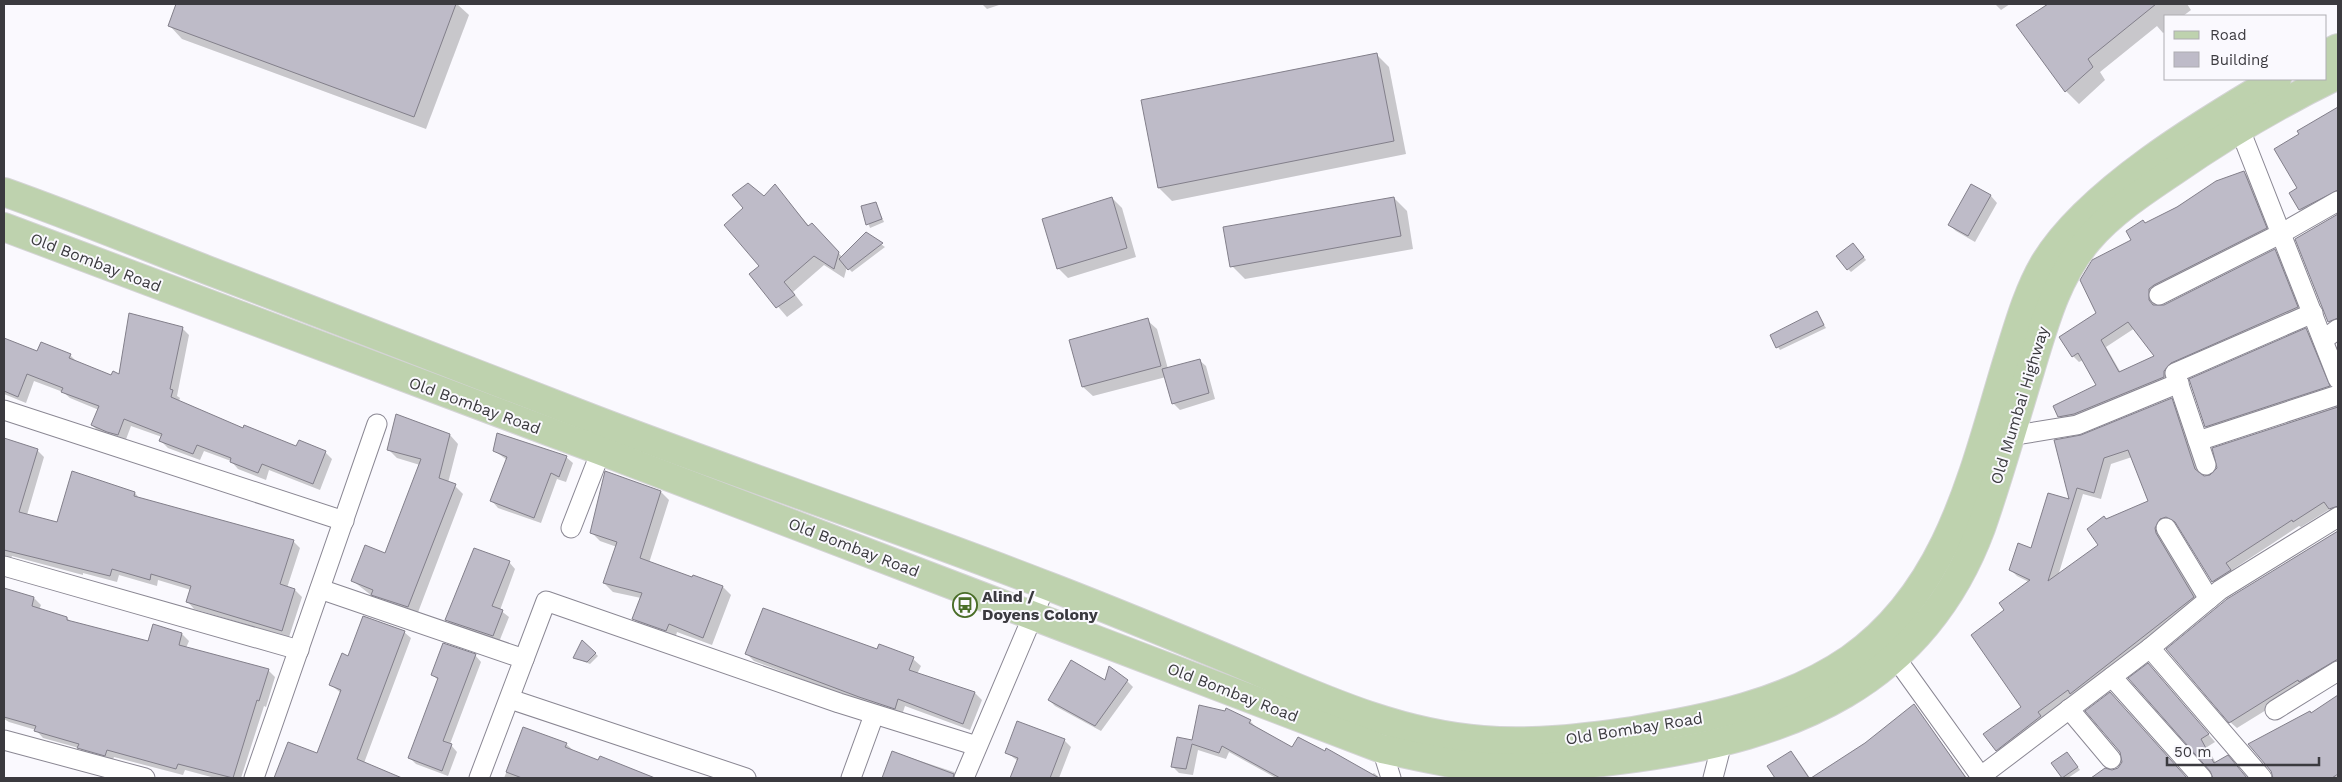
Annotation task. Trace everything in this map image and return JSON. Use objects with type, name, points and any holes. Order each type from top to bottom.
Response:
[{"type":"main road","name":"Old Mumbai Highway","points":[[1722,744],[1784,724],[1826,706],[1863,682],[1894,657],[1922,630],[1961,571],[1980,529],[2049,309],[2065,272],[2087,241],[2114,215],[2152,185],[2239,127],[2290,98],[2338,76]]},
{"type":"main road","name":"Old Mumbai Highway","points":[[1715,715],[1772,698],[1812,681],[1848,660],[1898,618],[1914,598],[1939,558],[1958,514],[2027,298],[2046,260],[2073,226],[2139,169],[2228,107],[2274,80]]},
{"type":"main road","name":"Old Bombay Road","points":[[4,192],[610,426],[1046,585],[1340,706],[1399,726],[1437,734],[1482,740],[1533,741],[1592,737],[1715,715]]},
{"type":"main road","name":"Old Bombay Road","points":[[4,227],[1035,615],[1382,749],[1483,767],[1536,768],[1596,763],[1722,744]]},
{"type":"street","points":[[2239,127],[2338,379]]},
{"type":"street","points":[[2159,295],[2282,234],[2338,201]]},
{"type":"street","points":[[2206,465],[2175,374],[2313,314]]},
{"type":"street","points":[[2323,340],[2338,329]]},
{"type":"street","points":[[2010,436],[2077,426],[2179,383]]},
{"type":"street","points":[[2198,441],[2338,395]]},
{"type":"street","points":[[4,410],[344,521]]},
{"type":"street","points":[[254,778],[377,424]]},
{"type":"street","points":[[571,528],[601,451]]},
{"type":"street","points":[[1894,657],[1987,776],[2069,709],[2150,648],[2220,590],[2338,517]]},
{"type":"street","points":[[2166,528],[2209,599]]},
{"type":"street","points":[[4,566],[299,650]]},
{"type":"street","points":[[964,778],[1035,615],[1046,585]]},
{"type":"street","points":[[320,589],[524,659]]},
{"type":"street","points":[[479,778],[546,601],[874,715],[977,746]]},
{"type":"street","points":[[2150,648],[2262,778]]},
{"type":"street","points":[[2275,710],[2338,671]]},
{"type":"street","points":[[2112,677],[2202,778]]},
{"type":"street","points":[[510,699],[746,778]]},
{"type":"street","points":[[2069,709],[2111,759]]},
{"type":"street","points":[[851,778],[874,715]]},
{"type":"street","points":[[4,740],[145,778]]},
{"type":"street","points":[[1713,778],[1722,744]]},
{"type":"street","points":[[1382,749],[1391,778]]},
{"type":"building","points":[[176,4],[456,4],[414,117],[168,26]]},
{"type":"building","points":[[2048,4],[2156,4],[2088,59],[2093,67],[2065,92],[2016,25]]},
{"type":"building","points":[[1377,53],[1394,141],[1158,188],[1141,100]]},
{"type":"building","points":[[2338,107],[2338,190],[2299,210],[2289,193],[2297,188],[2274,149],[2299,134],[2297,131]]},
{"type":"building","points":[[2244,171],[2267,228],[2154,285],[2149,289],[2149,300],[2153,305],[2164,305],[2275,249],[2298,307],[2171,363],[2164,371],[2164,377],[2074,414],[2058,417],[2053,406],[2096,385],[2078,353],[2072,357],[2059,337],[2096,313],[2080,280],[2092,260],[2131,240],[2126,231],[2143,220],[2145,223],[2177,207],[2216,181]],"holes":[[[2128,322],[2154,356],[2119,372],[2101,340]]]},
{"type":"building","points":[[748,183],[764,196],[775,184],[808,226],[812,223],[839,252],[834,269],[814,256],[784,282],[795,295],[776,308],[749,274],[759,266],[724,225],[743,208],[732,195]]},
{"type":"building","points":[[1971,184],[1991,195],[1968,236],[1948,225]]},
{"type":"building","points":[[1112,197],[1127,248],[1057,269],[1042,219]]},
{"type":"building","points":[[1394,197],[1401,236],[1230,267],[1223,227]]},
{"type":"building","points":[[876,202],[882,219],[866,225],[861,206]]},
{"type":"building","points":[[2338,214],[2338,318],[2328,322],[2295,239]]},
{"type":"building","points":[[866,232],[883,243],[848,270],[839,259]]},
{"type":"building","points":[[1853,243],[1864,257],[1847,270],[1836,256]]},
{"type":"building","points":[[1817,311],[1824,325],[1776,348],[1770,335]]},
{"type":"building","points":[[129,313],[183,327],[170,389],[173,390],[171,397],[243,428],[244,425],[296,446],[299,440],[326,451],[313,484],[262,464],[258,473],[230,462],[231,458],[197,445],[193,454],[159,441],[162,434],[124,419],[118,435],[107,432],[91,425],[99,406],[61,392],[63,388],[27,374],[18,397],[4,391],[4,338],[37,351],[41,342],[71,354],[69,358],[111,375],[113,371],[119,374]]},
{"type":"building","points":[[1148,318],[1161,366],[1082,387],[1069,340]]},
{"type":"building","points":[[2306,328],[2330,386],[2205,427],[2189,379]]},
{"type":"building","points":[[1200,359],[1209,393],[1172,404],[1162,369]]},
{"type":"building","points":[[2172,398],[2195,469],[2204,476],[2210,475],[2217,468],[2212,448],[2338,407],[2338,506],[2329,509],[2324,502],[2293,522],[2292,520],[2226,563],[2231,570],[2212,582],[2175,522],[2166,517],[2160,519],[2155,528],[2156,533],[2194,597],[2070,694],[2068,690],[2038,712],[2041,716],[1996,751],[1983,734],[2021,707],[1971,635],[2004,610],[1999,603],[2030,580],[2009,570],[2018,543],[2031,548],[2048,493],[2069,499],[2054,440],[2081,435]],"holes":[[[2128,450],[2148,501],[2106,519],[2104,516],[2087,529],[2098,545],[2048,581],[2077,488],[2094,493],[2104,458]]]},
{"type":"building","points":[[396,414],[450,434],[439,478],[456,484],[408,607],[371,595],[373,590],[351,581],[365,545],[385,553],[421,459],[387,450]]},
{"type":"building","points":[[497,433],[567,456],[559,477],[551,473],[534,518],[490,501],[507,457],[493,451]]},
{"type":"building","points":[[4,438],[38,449],[19,512],[57,522],[72,471],[135,492],[134,496],[294,540],[280,584],[295,589],[282,631],[186,602],[191,586],[151,574],[150,580],[112,569],[110,576],[4,550]]},
{"type":"building","points":[[605,471],[661,491],[640,558],[723,586],[703,638],[669,624],[666,631],[632,619],[642,593],[603,583],[617,542],[590,533]]},
{"type":"building","points":[[2338,531],[2338,659],[2299,682],[2298,680],[2229,723],[2166,649],[2227,599]]},
{"type":"building","points":[[474,548],[510,561],[492,606],[503,610],[493,636],[445,620]]},
{"type":"building","points":[[4,588],[34,597],[32,606],[67,617],[67,620],[148,641],[153,624],[182,633],[179,645],[269,669],[259,701],[257,700],[233,778],[178,764],[176,769],[107,750],[105,756],[77,748],[79,744],[34,731],[36,726],[4,717]]},
{"type":"building","points":[[763,608],[877,649],[879,644],[914,657],[909,670],[975,692],[963,724],[898,699],[895,709],[745,654]]},
{"type":"building","points":[[363,616],[405,631],[357,759],[402,778],[274,778],[288,742],[317,753],[341,690],[329,685],[342,653],[348,656]]},
{"type":"building","points":[[582,640],[596,653],[587,662],[573,658]]},
{"type":"building","points":[[443,643],[476,654],[443,741],[452,744],[442,771],[408,758],[438,678],[431,675]]},
{"type":"building","points":[[1071,660],[1105,680],[1109,666],[1128,680],[1095,726],[1048,700]]},
{"type":"building","points":[[2148,663],[2209,734],[2201,739],[2214,763],[2228,755],[2247,778],[2213,778],[2210,771],[2128,678]]},
{"type":"building","points":[[2110,692],[2187,778],[2091,778],[2105,768],[2112,770],[2118,768],[2122,762],[2120,752],[2085,711]]},
{"type":"building","points":[[2338,695],[2338,774],[2332,778],[2273,778],[2271,771],[2248,744],[2310,711],[2311,713]]},
{"type":"building","points":[[1914,704],[1966,778],[1811,778],[1865,743]]},
{"type":"building","points":[[1199,705],[1225,711],[1226,708],[1251,720],[1249,723],[1292,747],[1298,737],[1325,751],[1326,748],[1379,778],[1280,778],[1222,746],[1219,753],[1192,744],[1186,769],[1171,767],[1177,737],[1192,740]]},
{"type":"building","points":[[1017,721],[1065,739],[1050,778],[1010,778],[1018,758],[1005,753]]},
{"type":"building","points":[[523,727],[567,743],[565,747],[598,760],[600,756],[655,778],[522,778],[506,772]]},
{"type":"building","points":[[892,751],[954,774],[953,778],[882,778]]},
{"type":"building","points":[[1791,751],[1809,778],[1775,778],[1767,766]]},
{"type":"building","points":[[2067,752],[2078,767],[2062,778],[2051,763]]},
{"type":"place","name":"Alind / Doyens Colony","points":[[965,605]]}]
